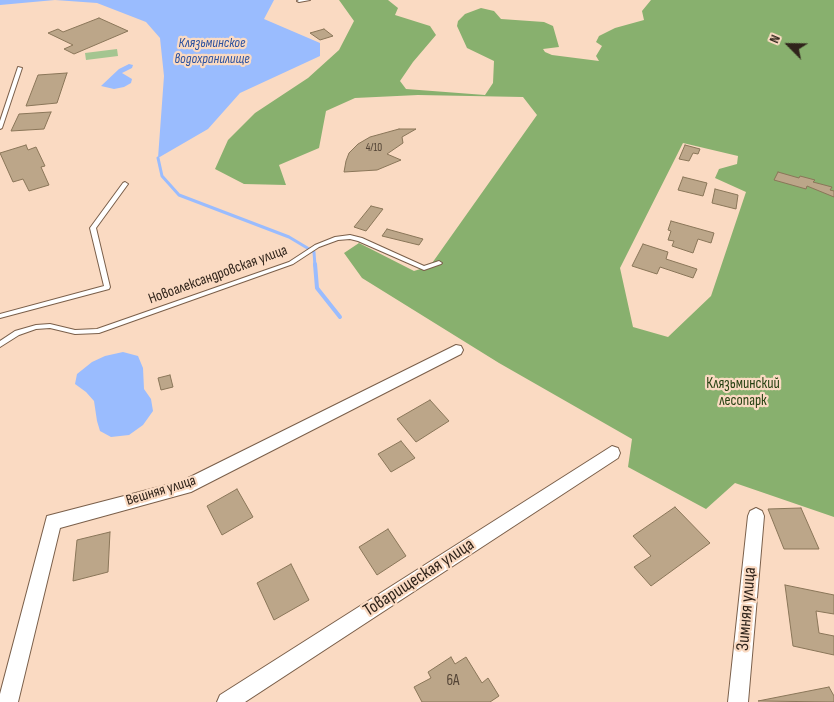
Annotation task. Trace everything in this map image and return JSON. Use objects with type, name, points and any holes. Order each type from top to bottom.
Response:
[{"type":"street","name":"Вешняя улица","points":[[8,702],[54,522],[185,487],[456,350]]},
{"type":"street","name":"Товарищеская улица","points":[[227,702],[612,453]]},
{"type":"street","name":"Зимняя улица","points":[[738,702],[756,516]]},
{"type":"lane","points":[[299,1],[308,0]]},
{"type":"lane","points":[[0,128],[20,68]]},
{"type":"lane","points":[[0,316],[107,287],[93,228],[125,184]]},
{"type":"lane","name":"Новоалександровская улица","points":[[0,344],[17,332],[36,327],[50,326],[75,332],[97,331],[291,263],[317,246],[337,238],[350,237],[377,246],[424,268],[439,263]]},
{"type":"green space","name":"Клязьминский лесопарк","points":[[339,0],[388,0],[398,8],[395,15],[430,26],[436,35],[400,81],[406,89],[485,95],[493,83],[494,61],[467,48],[457,26],[458,21],[465,14],[481,8],[494,11],[501,19],[544,22],[553,26],[559,47],[543,49],[545,52],[552,55],[599,61],[596,56],[602,46],[596,42],[599,36],[615,28],[644,20],[642,11],[651,0],[834,0],[834,517],[735,483],[706,509],[628,467],[632,439],[499,363],[362,278],[344,253],[359,243],[414,271],[430,266],[537,115],[523,97],[418,95],[355,98],[326,111],[319,148],[279,165],[286,185],[244,184],[215,169],[228,140],[255,113],[308,78],[339,50],[354,21]],"holes":[[[683,143],[738,156],[737,164],[719,169],[715,178],[746,192],[711,296],[668,337],[633,327],[620,268]]]},
{"type":"green space","points":[[117,49],[118,56],[86,60],[85,53]]},
{"type":"water","points":[[0,0],[55,0],[0,5]]},
{"type":"water","name":"Клязьминское водохранилище","points":[[55,0],[274,0],[264,19],[320,43],[320,56],[240,93],[208,129],[158,158],[164,76],[160,38],[146,22],[97,3]]},
{"type":"water","points":[[129,64],[133,65],[132,68],[122,73],[132,79],[131,83],[114,89],[101,86],[119,69]]},
{"type":"water","points":[[123,352],[138,356],[143,368],[144,389],[151,399],[153,411],[143,425],[129,435],[111,437],[100,431],[94,401],[75,384],[77,374],[92,362],[105,356]]},
{"type":"building","points":[[99,18],[128,31],[74,54],[64,49],[73,45],[48,33],[58,29],[63,32]]},
{"type":"building","points":[[324,29],[333,36],[320,40],[310,33]]},
{"type":"building","points":[[67,73],[57,103],[26,106],[38,75]]},
{"type":"building","points":[[51,112],[44,129],[11,131],[19,114]]},
{"type":"building","points":[[399,129],[416,129],[402,137],[403,143],[387,154],[401,160],[377,170],[344,172],[349,153],[358,144],[370,137]]},
{"type":"building","points":[[26,145],[28,150],[36,147],[45,166],[41,167],[49,185],[29,191],[23,179],[13,182],[0,153]]},
{"type":"building","points":[[685,145],[700,149],[698,154],[693,153],[689,161],[679,159]]},
{"type":"building","points":[[778,172],[815,180],[813,182],[832,187],[830,190],[834,191],[834,197],[807,186],[806,189],[774,180]]},
{"type":"building","points":[[683,177],[707,183],[703,196],[678,190]]},
{"type":"building","points":[[715,189],[738,195],[736,209],[712,203]]},
{"type":"building","points":[[371,206],[383,209],[366,231],[354,227]]},
{"type":"building","points":[[671,221],[714,233],[711,243],[698,239],[693,253],[672,246],[674,241],[668,240],[671,231],[668,230]]},
{"type":"building","points":[[387,229],[423,239],[419,245],[382,236]]},
{"type":"building","points":[[643,244],[668,252],[666,259],[697,269],[693,278],[660,267],[657,274],[632,266]]},
{"type":"building","points":[[170,375],[173,387],[161,390],[158,378]]},
{"type":"building","points":[[430,400],[449,421],[416,442],[397,419]]},
{"type":"building","points":[[401,441],[415,458],[391,472],[378,454]]},
{"type":"building","points":[[237,489],[253,517],[222,535],[207,506]]},
{"type":"building","points":[[675,507],[710,543],[651,586],[634,567],[651,556],[633,536]]},
{"type":"building","points":[[801,508],[819,549],[784,549],[768,509]]},
{"type":"building","points":[[388,529],[406,556],[377,575],[359,547]]},
{"type":"building","points":[[110,532],[108,572],[73,581],[77,540]]},
{"type":"building","points":[[291,564],[309,600],[274,620],[257,583]]},
{"type":"building","points":[[785,585],[834,595],[834,614],[816,611],[819,633],[834,636],[834,655],[793,646]]},
{"type":"building","points":[[451,657],[455,664],[466,657],[482,683],[488,678],[499,696],[490,702],[422,702],[414,687],[431,678],[428,672]]},
{"type":"building","points":[[829,687],[834,696],[834,702],[758,701]]},
{"type":"waterway","points":[[158,158],[162,176],[179,195],[289,237],[314,252],[315,266]]},
{"type":"waterway","points":[[315,264],[317,288],[340,317]]}]
